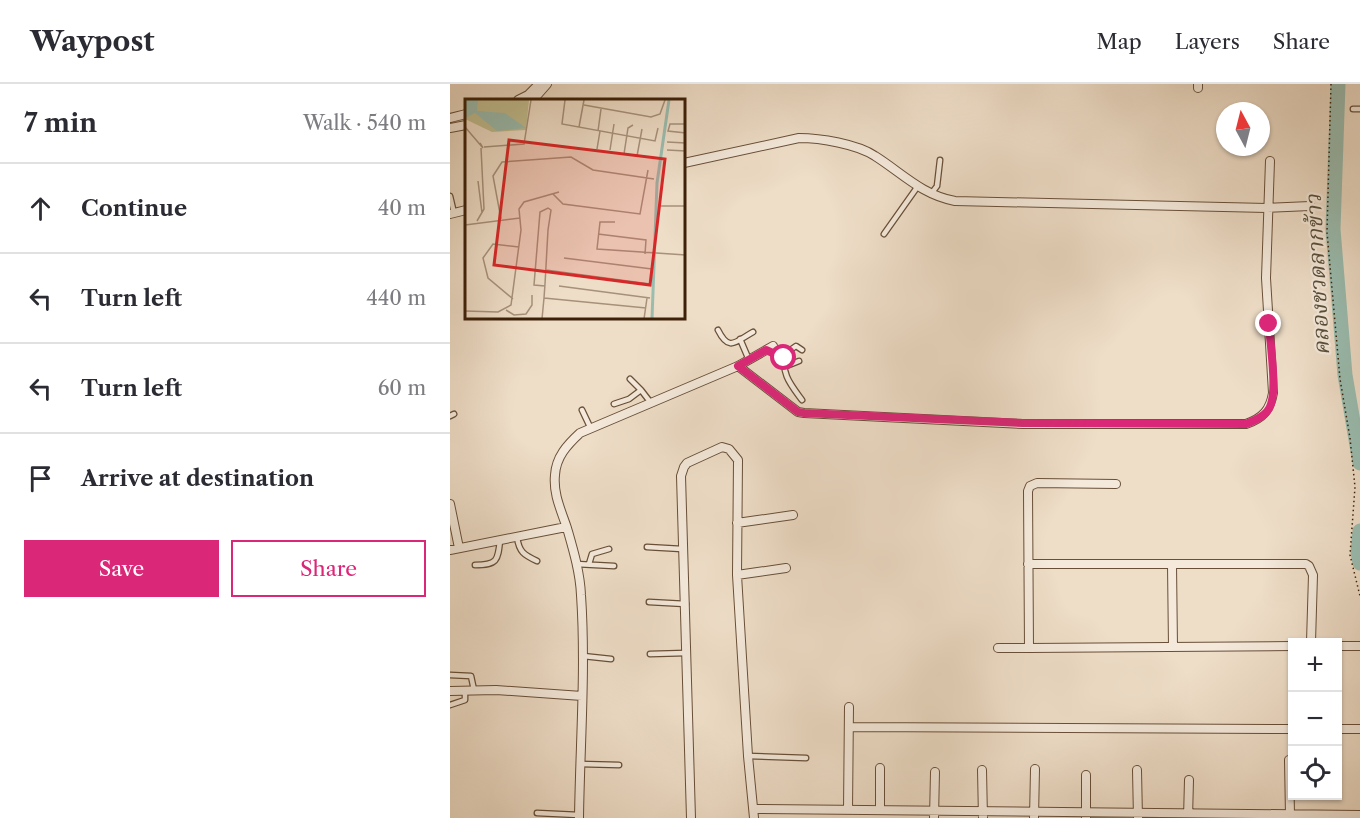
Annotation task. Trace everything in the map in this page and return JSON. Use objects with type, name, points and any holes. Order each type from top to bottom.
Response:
[{"type":"street","points":[[520,99],[528,95],[539,84]]},
{"type":"street","points":[[534,99],[547,84]]},
{"type":"street","points":[[450,118],[465,114]]},
{"type":"street","points":[[450,128],[465,125]]},
{"type":"street","points":[[686,163],[799,138],[815,138],[872,154],[931,195],[955,201],[1267,208],[1310,206]]},
{"type":"street","points":[[738,366],[798,412],[804,413],[1023,423],[1246,424],[1257,420],[1266,413],[1271,405],[1273,393],[1266,278],[1270,161]]},
{"type":"street","points":[[579,816],[582,696],[581,593],[567,527],[555,491],[555,473],[559,457],[566,446],[580,433],[738,366],[770,348]]},
{"type":"street","points":[[691,818],[686,604],[680,480],[682,469],[687,463],[722,447],[729,449],[738,460],[737,575],[748,756],[754,813],[880,810],[902,814],[982,815],[1359,815]]},
{"type":"street","points":[[1029,648],[1028,491],[1030,486],[1037,483],[1116,484]]},
{"type":"street","points":[[450,504],[454,549],[567,527]]},
{"type":"street","points":[[737,523],[793,515]]},
{"type":"street","points":[[1028,564],[1309,566],[1313,575],[1311,638]]},
{"type":"street","points":[[1172,565],[1173,646]]},
{"type":"street","points":[[737,575],[786,568]]},
{"type":"street","points":[[998,648],[1288,646]]},
{"type":"street","points":[[1342,646],[1360,646]]},
{"type":"street","points":[[450,691],[582,696]]},
{"type":"street","points":[[848,810],[849,707]]},
{"type":"street","points":[[849,727],[1288,729]]},
{"type":"street","points":[[1342,729],[1360,729]]},
{"type":"street","points":[[880,768],[880,810]]},
{"type":"street","points":[[1034,815],[1035,769]]},
{"type":"street","points":[[982,770],[982,815]]},
{"type":"street","points":[[1137,770],[1138,815]]},
{"type":"street","points":[[934,814],[935,772]]},
{"type":"street","points":[[1086,775],[1086,815]]},
{"type":"street","points":[[1286,816],[1288,779]]},
{"type":"street","points":[[1188,816],[1189,780]]},
{"type":"lane","points":[[1353,110],[1360,109]]},
{"type":"lane","points":[[931,195],[937,186],[940,160]]},
{"type":"lane","points":[[884,234],[918,186]]},
{"type":"lane","points":[[450,196],[452,213]]},
{"type":"lane","points":[[718,330],[727,344],[753,332]]},
{"type":"lane","points":[[740,339],[749,360]]},
{"type":"lane","points":[[802,350],[796,346],[786,353],[784,358],[787,379],[802,400]]},
{"type":"lane","points":[[770,348],[784,358]]},
{"type":"lane","points":[[784,367],[792,366],[799,361]]},
{"type":"lane","points":[[630,380],[651,403]]},
{"type":"lane","points":[[614,404],[629,399],[641,390]]},
{"type":"lane","points":[[582,410],[591,429]]},
{"type":"lane","points":[[517,537],[518,545],[524,555],[537,561]]},
{"type":"lane","points":[[475,565],[487,565],[496,561],[499,556],[500,540]]},
{"type":"lane","points":[[647,547],[682,549]]},
{"type":"lane","points":[[590,564],[590,558],[595,552],[609,549]]},
{"type":"lane","points":[[576,564],[614,566]]},
{"type":"lane","points":[[649,602],[686,604]]},
{"type":"lane","points":[[650,654],[687,652]]},
{"type":"lane","points":[[581,656],[610,659]]},
{"type":"lane","points":[[450,675],[471,676],[465,700],[450,705]]},
{"type":"lane","points":[[748,756],[806,758]]},
{"type":"lane","points":[[580,764],[619,765]]},
{"type":"lane","points":[[537,813],[579,816]]},
{"type":"path","points":[[1331,84],[1327,232],[1340,379],[1355,487],[1350,555],[1360,596]]},
{"type":"waterway","name":"คลองชวดลากข้าว","points":[[1338,84],[1333,229],[1345,375],[1360,463]]},
{"type":"waterway","name":"คลองชวดลากข้าว","points":[[1360,531],[1358,552],[1360,563]]},
{"type":"route","points":[[784,358],[766,350],[738,366],[798,412],[804,413],[1023,423],[1246,424],[1257,420],[1266,413],[1271,405],[1273,393],[1269,324]]}]
